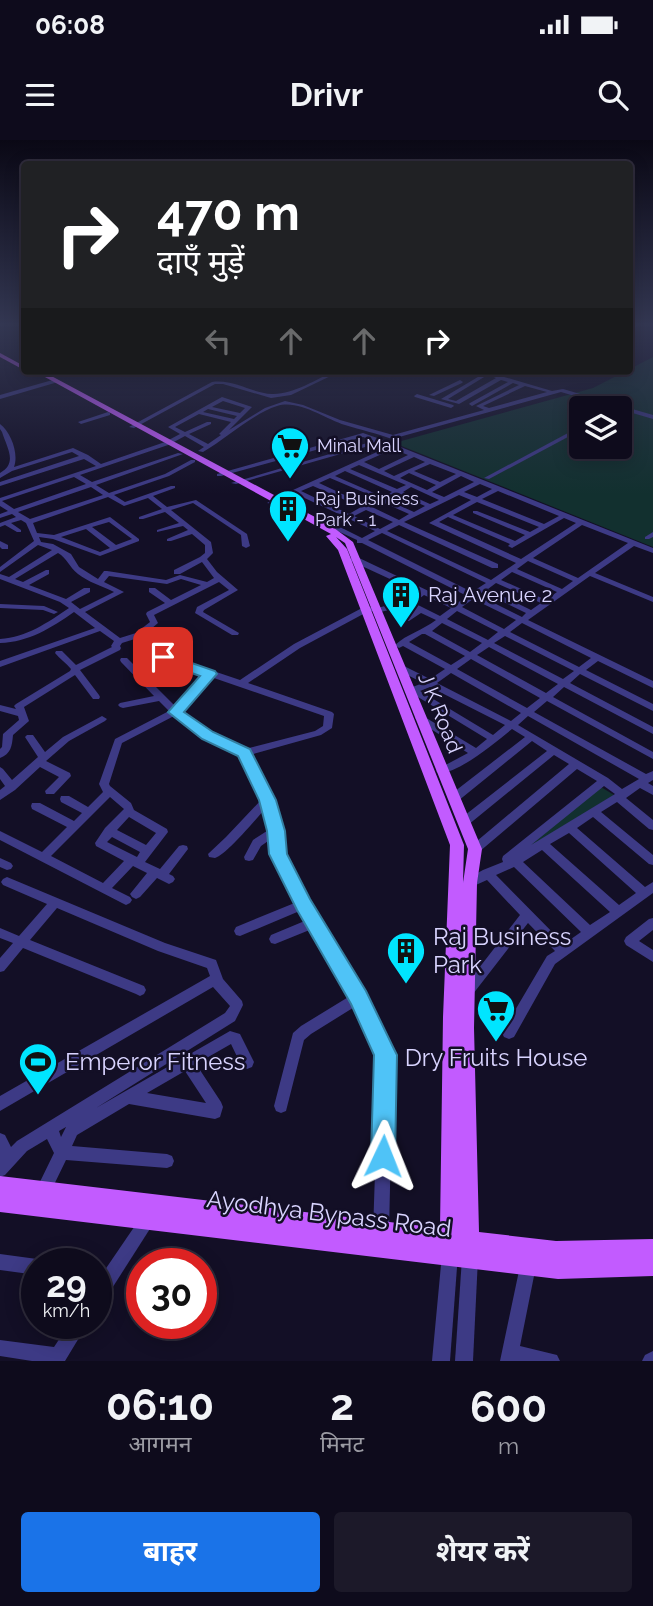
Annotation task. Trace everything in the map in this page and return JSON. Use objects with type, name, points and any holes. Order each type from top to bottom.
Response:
[{"type":"main road","points":[[50,380],[134,426]]},
{"type":"main road","points":[[53,382],[167,443],[195,454],[230,478],[349,546]]},
{"type":"main road","points":[[273,502],[329,526],[349,546]]},
{"type":"main road","name":"J K Road","points":[[349,546],[372,610],[475,849],[463,916],[451,1017],[460,1248]]},
{"type":"main road","name":"J K Road","points":[[372,610],[398,646],[399,667],[457,845],[456,890],[463,916],[469,990],[460,1248]]},
{"type":"main road","name":"Ayodhya Bypass Road","points":[[0,1186],[44,1190],[152,1212],[460,1248],[556,1251],[653,1249]]},
{"type":"main road","name":"Ayodhya Bypass Road","points":[[0,1202],[381,1232],[460,1248],[528,1266],[608,1269],[653,1266]]},
{"type":"street","points":[[134,426],[214,383],[223,382],[271,396],[289,394],[319,380]]},
{"type":"street","points":[[444,399],[477,380]]},
{"type":"street","points":[[417,396],[450,406],[496,380]]},
{"type":"street","points":[[472,404],[512,380]]},
{"type":"street","points":[[516,380],[553,392]]},
{"type":"street","points":[[0,397],[53,382]]},
{"type":"street","points":[[432,395],[460,382]]},
{"type":"street","points":[[470,384],[506,395]]},
{"type":"street","points":[[489,411],[479,406],[525,384]]},
{"type":"street","points":[[0,516],[195,454],[260,412],[282,402],[307,408],[347,425],[379,430],[392,438],[553,392],[568,391],[585,396]]},
{"type":"street","points":[[425,392],[457,403]]},
{"type":"street","points":[[3,524],[64,511],[138,488],[167,475],[195,454],[228,428],[248,407],[226,399],[218,400],[172,427],[187,435],[195,454]]},
{"type":"street","points":[[207,407],[241,415]]},
{"type":"street","points":[[632,410],[653,417]]},
{"type":"street","points":[[198,412],[235,421]]},
{"type":"street","points":[[81,422],[108,414]]},
{"type":"street","points":[[188,418],[228,428]]},
{"type":"street","points":[[0,501],[167,443],[209,423]]},
{"type":"street","points":[[0,426],[5,430],[14,460],[10,470]]},
{"type":"street","points":[[349,546],[569,434]]},
{"type":"street","points":[[230,478],[365,435],[482,480],[633,544]]},
{"type":"street","points":[[0,441],[8,439]]},
{"type":"street","points":[[230,478],[380,441],[429,462],[482,480],[497,489],[653,552]]},
{"type":"street","points":[[273,502],[393,447]]},
{"type":"street","points":[[0,476],[10,470],[73,450],[102,466]]},
{"type":"street","points":[[375,455],[396,464]]},
{"type":"street","points":[[0,484],[86,456]]},
{"type":"street","points":[[104,456],[114,461]]},
{"type":"street","points":[[379,471],[414,456]]},
{"type":"street","points":[[394,478],[429,462]]},
{"type":"street","points":[[358,463],[443,499]]},
{"type":"street","points":[[28,464],[53,482]]},
{"type":"street","points":[[345,469],[430,506]]},
{"type":"street","points":[[409,471],[441,485]]},
{"type":"street","points":[[427,492],[461,474]]},
{"type":"street","points":[[75,475],[124,504],[173,487]]},
{"type":"street","points":[[24,476],[40,487]]},
{"type":"street","points":[[330,476],[372,494]]},
{"type":"street","points":[[313,483],[495,566]]},
{"type":"street","points":[[329,526],[411,485]]},
{"type":"street","points":[[355,502],[386,487]]},
{"type":"street","points":[[419,531],[497,489]]},
{"type":"street","points":[[295,491],[476,576],[546,603]]},
{"type":"street","points":[[458,492],[545,527]]},
{"type":"street","points":[[149,496],[208,544],[209,553],[203,559],[177,572]]},
{"type":"street","points":[[382,500],[414,514]]},
{"type":"street","points":[[0,501],[26,520],[37,539],[68,556],[70,563],[94,580],[101,580],[120,592],[16,640],[0,641]]},
{"type":"street","points":[[141,518],[194,501],[201,503],[244,534],[246,546]]},
{"type":"street","points":[[86,503],[97,511]]},
{"type":"street","points":[[461,520],[490,504]]},
{"type":"street","points":[[64,511],[115,548]]},
{"type":"street","points":[[475,512],[530,535]]},
{"type":"street","points":[[448,515],[516,544]]},
{"type":"street","points":[[501,553],[563,516]]},
{"type":"street","points":[[0,570],[37,539],[54,537],[110,519],[137,540],[100,554],[54,537]]},
{"type":"street","points":[[434,522],[501,553],[578,581]]},
{"type":"street","points":[[398,646],[426,631],[472,596],[580,523]]},
{"type":"street","points":[[3,524],[19,531]]},
{"type":"street","points":[[159,531],[184,524]]},
{"type":"street","points":[[169,540],[194,531]]},
{"type":"street","points":[[65,533],[82,548]]},
{"type":"street","points":[[411,545],[427,535]]},
{"type":"street","points":[[406,689],[431,682],[452,669],[633,544]]},
{"type":"street","points":[[349,546],[418,568],[653,685]]},
{"type":"street","points":[[349,546],[399,580],[653,708]]},
{"type":"street","points":[[9,580],[58,550]]},
{"type":"street","points":[[476,576],[510,556]]},
{"type":"street","points":[[203,559],[234,590],[200,609],[199,613],[235,633]]},
{"type":"street","points":[[399,580],[418,568]]},
{"type":"street","points":[[513,570],[562,592]]},
{"type":"street","points":[[23,585],[46,572]]},
{"type":"street","points":[[101,580],[107,573],[167,582],[180,577],[207,584]]},
{"type":"street","points":[[590,573],[653,600]]},
{"type":"street","points":[[0,576],[66,601],[119,641]]},
{"type":"street","points":[[0,755],[7,748],[8,734],[24,721],[19,706],[73,673],[75,669],[117,648],[115,646],[119,641],[139,635],[154,623],[149,614],[220,578]]},
{"type":"street","points":[[482,589],[532,613]]},
{"type":"street","points":[[66,601],[86,590]]},
{"type":"street","points":[[152,590],[170,603]]},
{"type":"street","points":[[240,684],[297,646],[372,610],[408,603],[424,592]]},
{"type":"street","points":[[408,603],[653,731]]},
{"type":"street","points":[[0,606],[44,607],[54,612]]},
{"type":"street","points":[[14,615],[24,608]]},
{"type":"street","points":[[406,619],[420,610]]},
{"type":"street","points":[[0,664],[102,628]]},
{"type":"street","points":[[426,631],[653,756]]},
{"type":"street","points":[[139,635],[163,657],[330,714],[327,728],[318,733],[244,753]]},
{"type":"street","points":[[398,646],[452,669],[646,779],[653,791]]},
{"type":"street","points":[[60,653],[96,697]]},
{"type":"street","points":[[441,771],[476,753],[597,657]]},
{"type":"street","points":[[124,660],[175,712],[208,736],[244,753],[267,800],[276,831],[278,854],[358,998],[386,1055],[381,1232]]},
{"type":"street","points":[[399,667],[510,724],[604,781],[653,826]]},
{"type":"street","points":[[129,812],[128,804],[109,792],[104,784],[118,741],[175,712],[209,674]]},
{"type":"street","points":[[406,689],[493,739]]},
{"type":"street","points":[[123,705],[160,698]]},
{"type":"street","points":[[0,708],[22,713]]},
{"type":"street","points":[[420,718],[476,753]]},
{"type":"street","points":[[0,796],[66,739],[102,719]]},
{"type":"street","points":[[30,737],[42,760],[66,776],[50,791]]},
{"type":"street","points":[[454,798],[531,737]]},
{"type":"street","points":[[464,822],[553,751]]},
{"type":"street","points":[[475,849],[576,764]]},
{"type":"street","points":[[0,771],[11,787]]},
{"type":"street","points":[[492,870],[515,861],[646,779]]},
{"type":"street","points":[[456,890],[492,870],[604,781]]},
{"type":"street","points":[[44,858],[109,792]]},
{"type":"street","points":[[621,797],[653,820]]},
{"type":"street","points":[[65,799],[89,812]]},
{"type":"street","points":[[213,854],[230,841],[267,800]]},
{"type":"street","points":[[36,806],[75,826]]},
{"type":"street","points":[[129,812],[100,841],[101,845],[162,875]]},
{"type":"street","points":[[104,889],[148,851],[163,832],[129,812]]},
{"type":"street","points":[[595,813],[653,861]]},
{"type":"street","points":[[509,1033],[551,960],[648,890],[570,828]]},
{"type":"street","points":[[109,831],[148,851]]},
{"type":"street","points":[[249,856],[257,843],[276,831]]},
{"type":"street","points":[[0,835],[104,889],[131,897],[162,875],[183,849]]},
{"type":"street","points":[[542,843],[618,912]]},
{"type":"street","points":[[515,861],[589,932]]},
{"type":"street","points":[[492,870],[526,916],[562,950]]},
{"type":"street","points":[[0,1140],[4,1164],[50,1129],[230,1017],[237,1005],[219,982],[212,964],[162,947],[7,882]]},
{"type":"street","points":[[0,967],[55,902]]},
{"type":"street","points":[[240,931],[304,904]]},
{"type":"street","points":[[469,990],[526,916]]},
{"type":"street","points":[[275,939],[315,922]]},
{"type":"street","points":[[653,923],[630,941],[653,957]]},
{"type":"street","points":[[0,933],[140,990]]},
{"type":"street","points":[[0,1104],[201,986],[212,981],[219,982]]},
{"type":"street","points":[[281,1106],[298,1037],[358,998]]},
{"type":"street","points":[[44,1190],[72,1130],[230,1037],[235,1038],[247,1062]]},
{"type":"street","points":[[128,1097],[215,1112],[216,1107],[187,1062]]},
{"type":"street","points":[[50,1129],[61,1152]]},
{"type":"street","points":[[61,1152],[167,1161]]},
{"type":"street","points":[[112,1265],[152,1212]]},
{"type":"street","points":[[441,1361],[460,1248]]},
{"type":"street","points":[[460,1248],[464,1361]]},
{"type":"street","points":[[0,1262],[21,1265]]},
{"type":"street","points":[[528,1266],[510,1357],[551,1361]]},
{"type":"street","points":[[0,1348],[28,1357],[57,1359],[70,1339]]},
{"type":"green space","points":[[609,380],[653,380],[653,547],[394,443],[593,388]]},
{"type":"green space","points":[[601,787],[614,795],[516,855]]},
{"type":"place","name":"Minal Mall","points":[[290,480]]},
{"type":"place","name":"Raj Business Park - 1","points":[[288,543]]},
{"type":"place","name":"Raj Avenue 2","points":[[401,629]]},
{"type":"place","name":"Raj Business Park","points":[[406,985]]},
{"type":"place","name":"Dry Fruits House","points":[[496,1043]]},
{"type":"place","name":"Emperor Fitness","points":[[38,1096]]},
{"type":"route","points":[[163,657],[209,674],[175,712],[208,736],[244,753],[267,800],[276,831],[278,854],[358,998],[386,1055],[383,1156]]}]
